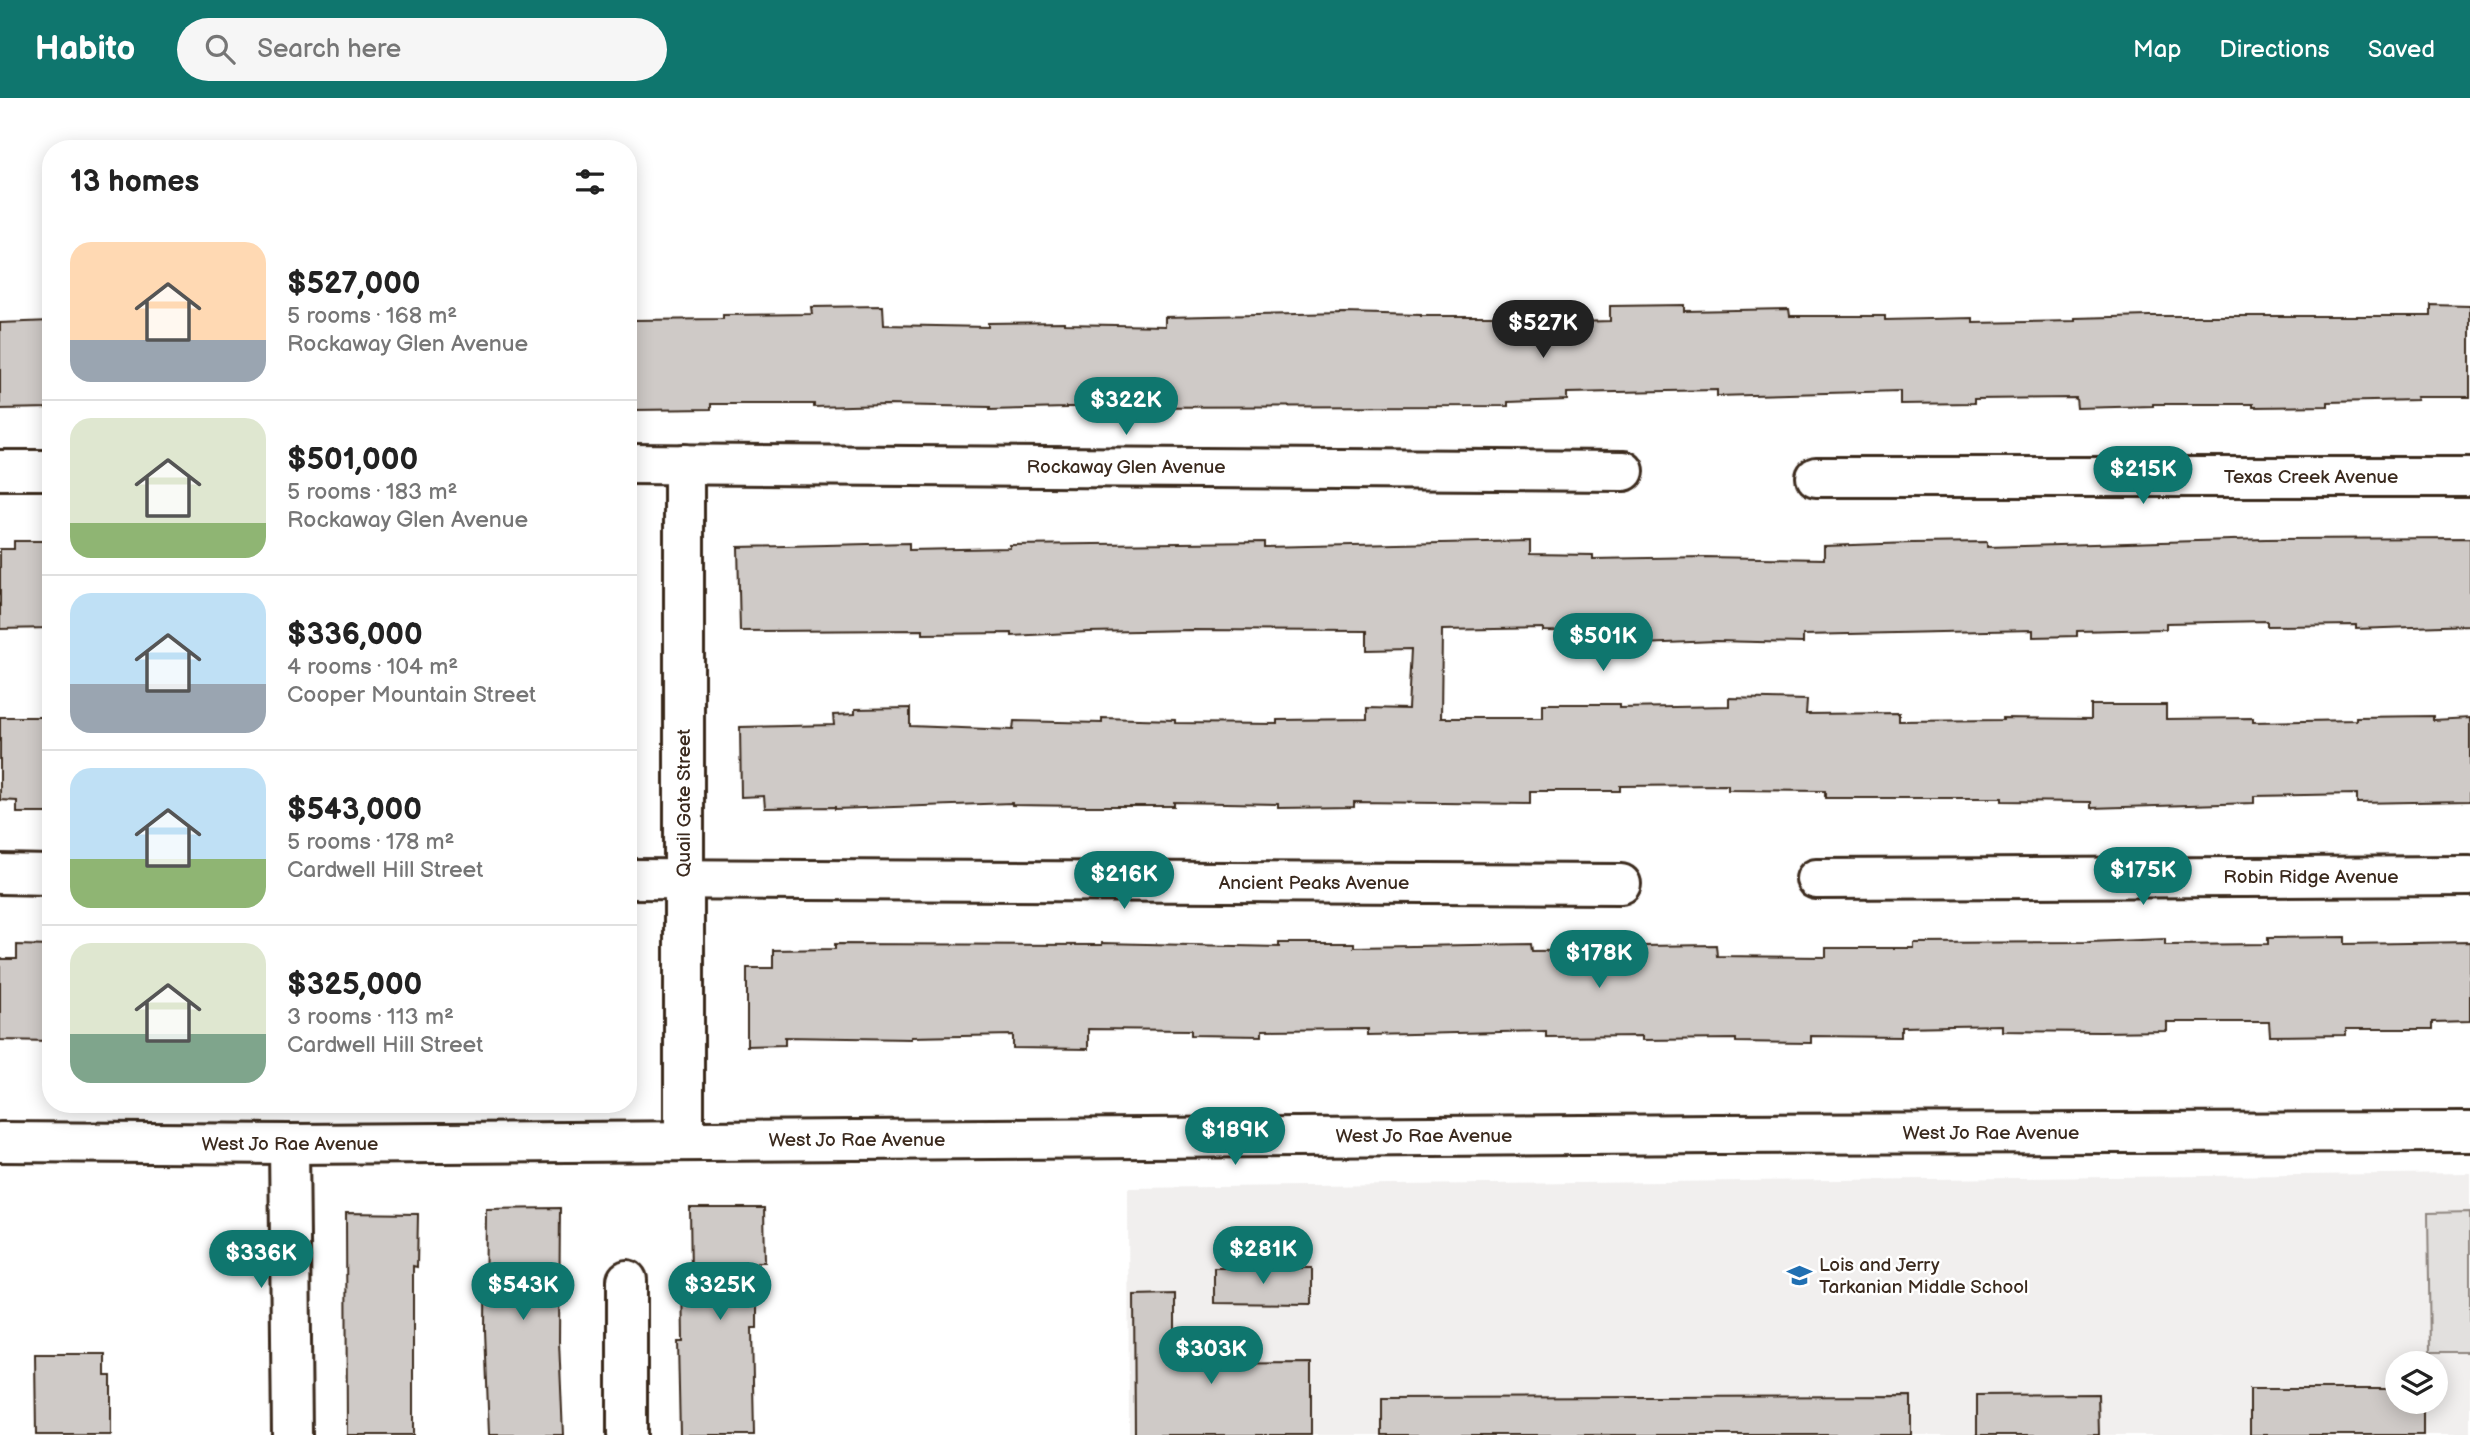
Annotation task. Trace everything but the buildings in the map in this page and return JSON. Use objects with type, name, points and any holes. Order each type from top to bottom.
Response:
[{"type":"street","name":"Rockaway Glen Avenue","points":[[637,464],[1624,471]]},
{"type":"street","name":"Quail Gate Street","points":[[684,464],[684,1142]]},
{"type":"street","points":[[0,470],[42,470]]},
{"type":"street","name":"Texas Creek Avenue","points":[[1816,477],[2470,477]]},
{"type":"street","points":[[0,874],[42,875]]},
{"type":"street","name":"Robin Ridge Avenue","points":[[1816,879],[2470,876]]},
{"type":"street","name":"Ancient Peaks Avenue","points":[[637,879],[1621,884]]},
{"type":"street","name":"West Jo Rae Avenue","points":[[0,1142],[289,1144],[1717,1134],[2470,1132]]},
{"type":"street","points":[[289,1144],[292,1435]]},
{"type":"street","points":[[627,1280],[627,1435]]},
{"type":"shaded area","name":"Lois and Jerry Tarkanian Middle School","points":[[2470,1173],[2470,1435],[1129,1435],[1128,1188]]},
{"type":"shaded area","points":[[2470,1212],[2470,1352],[2430,1351],[2428,1213]]},
{"type":"place","name":"Lois and Jerry Tarkanian Middle School","points":[[1799,1276]]}]
